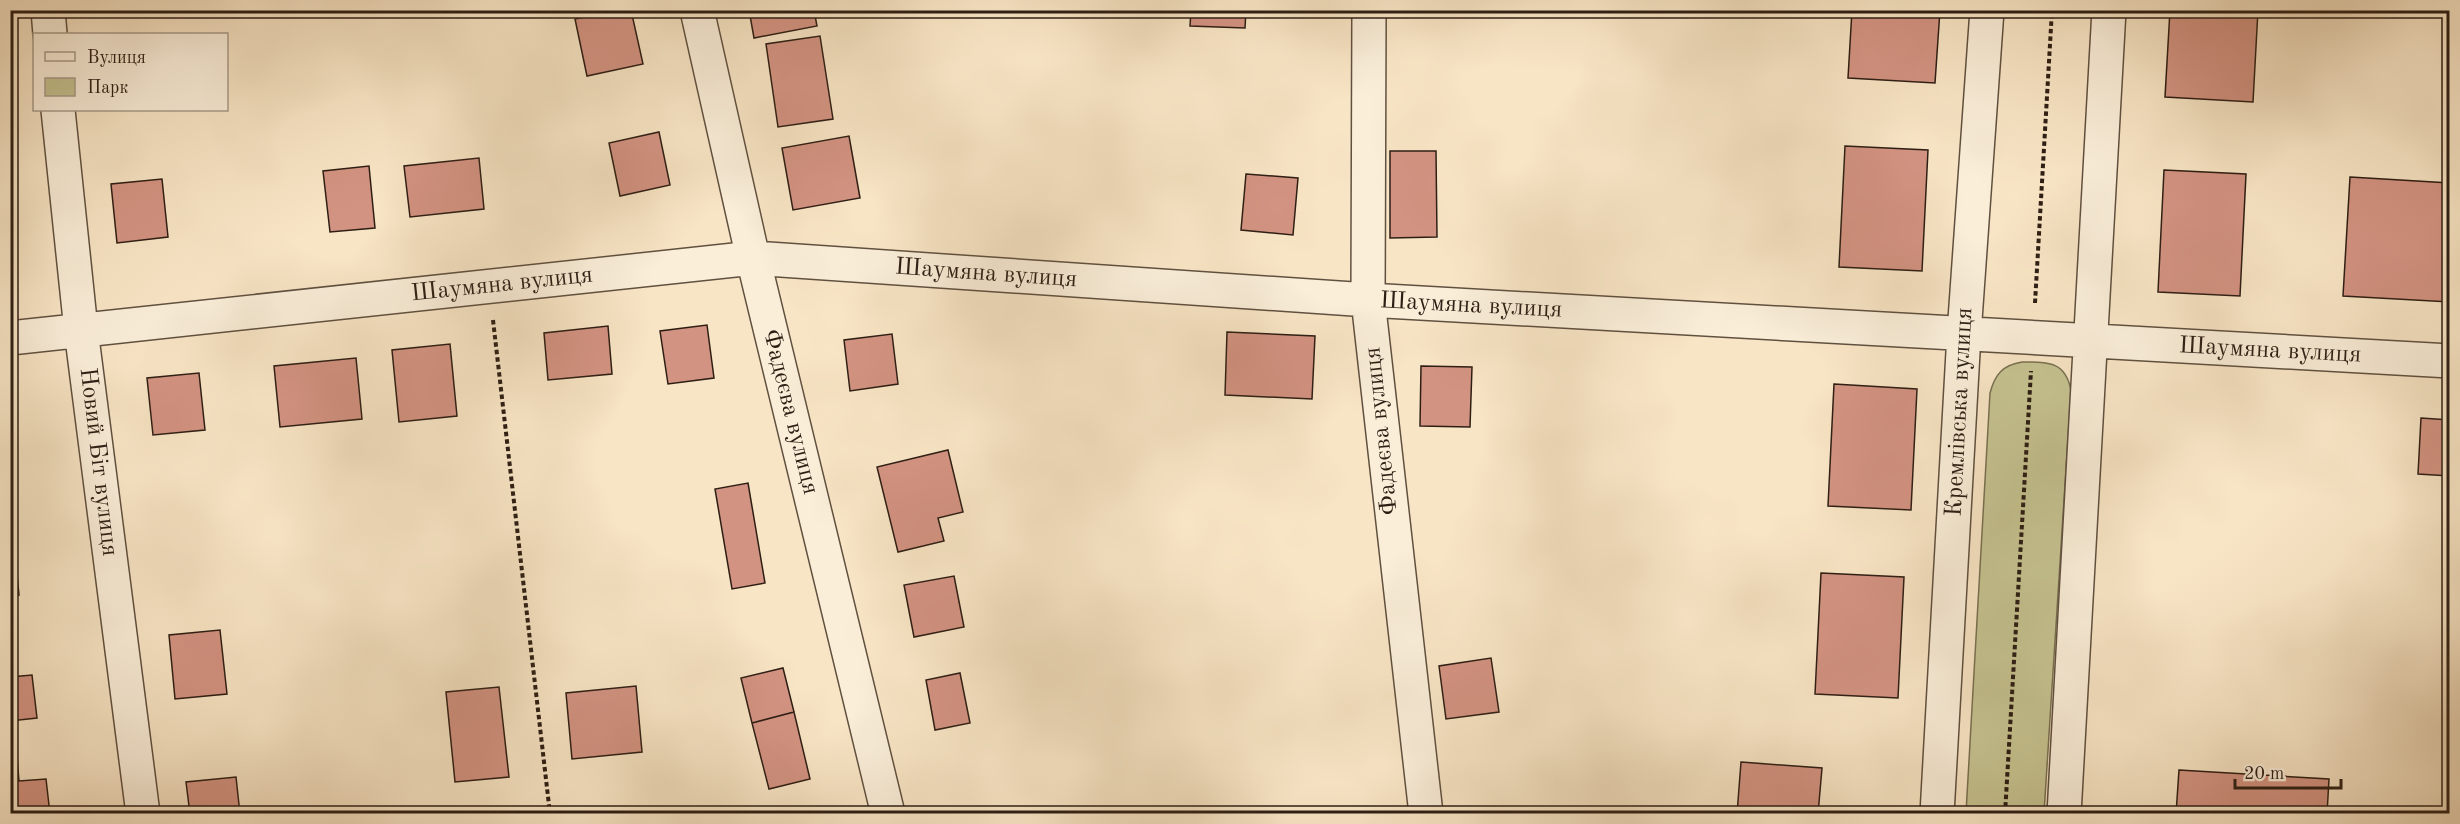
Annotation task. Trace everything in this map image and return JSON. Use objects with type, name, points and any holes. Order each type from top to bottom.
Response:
[{"type":"street","points":[[48,10],[50,33]]},
{"type":"street","name":"Фадеєва вулиця","points":[[697,10],[753,258],[888,813]]},
{"type":"street","name":"Фадеєва вулиця","points":[[1369,10],[1368,300],[1426,813]]},
{"type":"street","name":"Кремлівська вулиця","points":[[1937,813],[1964,333],[1987,10]]},
{"type":"street","points":[[2064,813],[2109,10]]},
{"type":"street","name":"Новий Біт вулиця","points":[[58,111],[81,330],[143,813]]},
{"type":"street","name":"Шаумяна вулиця","points":[[10,338],[753,258],[1368,300],[2450,361]]},
{"type":"path","points":[[2005,813],[2052,10]]},
{"type":"path","points":[[489,286],[550,813]]},
{"type":"green space","points":[[2022,362],[2054,365],[2065,374],[2071,391],[2044,813],[1966,813],[1990,393],[1997,376],[2005,368]]},
{"type":"building","points":[[617,10],[631,10],[643,64],[587,76],[575,19]]},
{"type":"building","points":[[749,10],[814,10],[817,26],[754,38]]},
{"type":"building","points":[[1191,10],[1246,10],[1245,28],[1190,26]]},
{"type":"building","points":[[1852,10],[1940,10],[1935,83],[1848,78]]},
{"type":"building","points":[[2170,10],[2258,10],[2253,102],[2165,97]]},
{"type":"building","points":[[820,36],[833,119],[778,127],[766,44]]},
{"type":"building","points":[[659,132],[670,185],[620,196],[609,143]]},
{"type":"building","points":[[849,136],[860,198],[793,210],[782,148]]},
{"type":"building","points":[[1845,146],[1928,150],[1922,271],[1839,267]]},
{"type":"building","points":[[1390,151],[1436,151],[1437,237],[1390,238]]},
{"type":"building","points":[[479,158],[484,209],[410,217],[404,166]]},
{"type":"building","points":[[369,166],[375,228],[330,232],[323,171]]},
{"type":"building","points":[[2164,170],[2246,174],[2240,296],[2158,292]]},
{"type":"building","points":[[1246,174],[1298,178],[1293,235],[1241,230]]},
{"type":"building","points":[[2350,177],[2450,183],[2450,302],[2343,296]]},
{"type":"building","points":[[162,179],[168,237],[117,243],[111,184]]},
{"type":"building","points":[[707,325],[714,378],[668,384],[660,331]]},
{"type":"building","points":[[608,326],[612,374],[548,380],[544,333]]},
{"type":"building","points":[[1227,332],[1315,336],[1312,399],[1225,395]]},
{"type":"building","points":[[892,334],[898,384],[850,391],[844,340]]},
{"type":"building","points":[[450,344],[457,416],[399,422],[392,350]]},
{"type":"building","points":[[356,358],[362,419],[280,427],[274,366]]},
{"type":"building","points":[[1421,366],[1472,367],[1470,427],[1420,426]]},
{"type":"building","points":[[199,373],[205,430],[153,435],[147,378]]},
{"type":"building","points":[[1834,384],[1917,389],[1911,510],[1828,506]]},
{"type":"building","points":[[2421,418],[2450,420],[2450,476],[2418,474]]},
{"type":"building","points":[[948,450],[963,512],[938,518],[944,541],[898,552],[877,467]]},
{"type":"building","points":[[748,483],[765,583],[732,589],[715,489]]},
{"type":"building","points":[[10,531],[13,531],[19,595],[10,596]]},
{"type":"building","points":[[1821,573],[1904,577],[1898,698],[1815,694]]},
{"type":"building","points":[[954,576],[964,627],[914,637],[904,585]]},
{"type":"building","points":[[220,630],[227,694],[175,699],[169,635]]},
{"type":"building","points":[[1491,658],[1499,712],[1446,719],[1439,666]]},
{"type":"building","points":[[783,668],[794,712],[752,723],[741,678]]},
{"type":"building","points":[[960,673],[970,723],[935,730],[926,680]]},
{"type":"building","points":[[32,675],[37,718],[10,721],[10,677]]},
{"type":"building","points":[[636,686],[642,752],[572,759],[566,693]]},
{"type":"building","points":[[499,687],[509,777],[455,782],[446,692]]},
{"type":"building","points":[[794,712],[810,779],[769,789],[752,723]]},
{"type":"building","points":[[17,758],[19,781],[46,779],[50,814],[10,814],[10,759]]},
{"type":"building","points":[[1741,762],[1822,768],[1818,814],[1737,814]]},
{"type":"building","points":[[2179,770],[2329,779],[2327,814],[2176,814]]},
{"type":"building","points":[[236,777],[240,814],[190,814],[186,782]]}]
